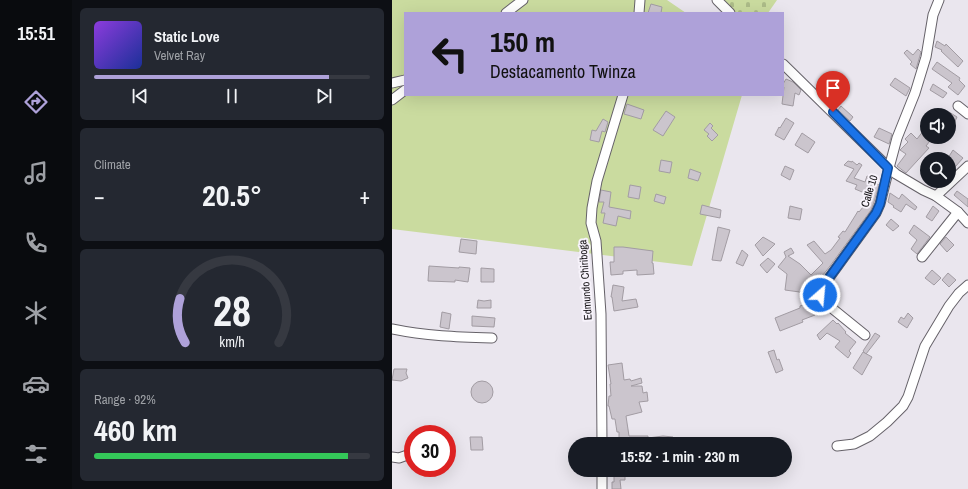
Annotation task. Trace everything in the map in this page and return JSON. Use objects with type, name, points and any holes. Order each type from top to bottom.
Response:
[{"type":"street","points":[[507,12],[523,0]]},
{"type":"street","points":[[639,12],[640,0]]},
{"type":"street","points":[[717,0],[729,12]]},
{"type":"street","name":"Calle 10","points":[[865,335],[822,301],[820,295],[821,289],[876,213],[880,204],[888,168],[926,57],[933,15],[938,0]]},
{"type":"street","points":[[784,65],[888,168],[923,190],[936,196],[958,212],[968,223]]},
{"type":"street","points":[[392,83],[404,80]]},
{"type":"street","points":[[392,100],[404,91]]},
{"type":"street","name":"Edmundo Chiriboga","points":[[602,437],[600,314],[596,241],[591,223],[597,181],[623,96]]},
{"type":"street","points":[[958,106],[968,114]]},
{"type":"street","points":[[936,196],[968,166]]},
{"type":"street","points":[[922,257],[958,212]]},
{"type":"street","points":[[837,446],[854,444],[870,436],[903,406],[908,397],[925,346],[949,306],[959,293],[968,285]]},
{"type":"street","points":[[392,329],[408,333],[451,337],[492,338]]},
{"type":"street","points":[[392,457],[399,458],[404,456]]},
{"type":"street","points":[[602,477],[602,489]]},
{"type":"green space","points":[[392,0],[667,0],[685,12],[404,12],[404,96],[742,96],[692,266],[392,229]]},
{"type":"green space","points":[[719,0],[777,0],[769,12],[733,12]]},
{"type":"building","points":[[651,4],[662,7],[661,12],[648,12]]},
{"type":"building","points":[[937,41],[945,46],[946,44],[963,61],[958,67],[941,51],[942,50],[935,47]]},
{"type":"building","points":[[918,49],[921,52],[916,69],[910,64],[912,62],[904,53],[907,50],[913,55]]},
{"type":"building","points":[[937,62],[960,78],[959,80],[965,86],[958,95],[948,87],[952,83],[932,69]]},
{"type":"building","points":[[895,78],[910,88],[906,96],[890,85]]},
{"type":"building","points":[[786,79],[793,82],[801,90],[799,95],[795,93],[793,106],[782,104],[784,96],[784,82]]},
{"type":"building","points":[[933,84],[947,93],[943,98],[930,90]]},
{"type":"building","points":[[627,104],[644,110],[641,119],[624,114]]},
{"type":"building","points":[[841,106],[853,117],[850,121],[838,110]]},
{"type":"building","points":[[666,111],[675,117],[663,136],[653,130]]},
{"type":"building","points":[[786,118],[794,123],[784,140],[775,135]]},
{"type":"building","points":[[603,119],[608,122],[605,132],[602,131],[599,142],[590,140],[592,130],[596,131]]},
{"type":"building","points":[[710,123],[713,126],[711,128],[718,135],[712,141],[707,136],[709,134],[704,130]]},
{"type":"building","points":[[879,128],[892,134],[889,144],[874,137]]},
{"type":"building","points":[[802,133],[815,142],[808,153],[795,145]]},
{"type":"building","points":[[911,133],[917,139],[920,135],[920,144],[928,144],[926,146],[929,148],[925,152],[920,152],[920,158],[906,173],[897,166],[906,154],[900,150],[908,142],[905,139]]},
{"type":"building","points":[[956,152],[963,158],[956,166]]},
{"type":"building","points":[[661,160],[672,162],[670,173],[659,171]]},
{"type":"building","points":[[848,161],[852,161],[857,165],[859,163],[862,165],[854,178],[865,182],[867,176],[874,179],[872,181],[879,185],[871,210],[830,266],[819,280],[817,278],[807,293],[785,290],[787,274],[778,267],[786,257],[784,252],[791,248],[794,253],[788,256],[800,264],[811,275],[823,263],[807,245],[814,241],[825,254],[831,250],[840,238],[838,237],[843,231],[845,232],[858,211],[859,212],[868,201],[864,197],[867,194],[855,189],[857,185],[846,181],[854,169],[844,165]]},
{"type":"building","points":[[785,166],[794,170],[790,180],[781,175]]},
{"type":"building","points":[[690,169],[701,173],[698,181],[688,178]]},
{"type":"building","points":[[630,185],[641,187],[639,199],[628,197]]},
{"type":"building","points":[[601,190],[611,192],[609,207],[631,211],[630,219],[618,216],[616,226],[603,223],[605,213],[601,213],[604,202],[599,202]]},
{"type":"building","points":[[957,191],[968,199],[968,207],[954,195]]},
{"type":"building","points":[[890,193],[899,199],[902,194],[917,207],[915,210],[906,204],[901,212],[888,202]]},
{"type":"building","points":[[656,194],[666,197],[664,204],[654,201]]},
{"type":"building","points":[[702,205],[721,210],[720,218],[700,214]]},
{"type":"building","points":[[790,206],[802,209],[800,220],[788,218]]},
{"type":"building","points":[[933,206],[939,211],[932,221],[926,217]]},
{"type":"building","points":[[891,219],[899,226],[893,231],[886,225]]},
{"type":"building","points":[[914,225],[930,237],[917,254],[911,249],[917,240],[909,233]]},
{"type":"building","points":[[718,227],[730,230],[721,261],[712,260]]},
{"type":"building","points":[[763,237],[775,244],[763,256],[755,245]]},
{"type":"building","points":[[946,237],[954,245],[947,252],[940,244]]},
{"type":"building","points":[[461,239],[477,241],[476,254],[459,252]]},
{"type":"building","points":[[614,247],[653,251],[652,263],[654,274],[637,275],[637,270],[623,271],[623,274],[611,275],[610,262],[614,262]]},
{"type":"building","points":[[742,250],[748,255],[743,266],[736,263]]},
{"type":"building","points":[[768,258],[775,264],[767,273],[760,265]]},
{"type":"building","points":[[429,266],[470,268],[468,282],[455,280],[455,282],[428,281]]},
{"type":"building","points":[[481,268],[494,269],[494,282],[481,282]]},
{"type":"building","points":[[932,270],[941,278],[934,285],[925,278]]},
{"type":"building","points":[[948,273],[956,280],[949,287],[942,280]]},
{"type":"building","points":[[613,285],[624,287],[622,301],[636,299],[638,307],[614,311],[611,297]]},
{"type":"building","points":[[478,300],[491,300],[491,308],[477,308]]},
{"type":"building","points":[[810,302],[815,315],[802,320],[803,322],[780,331],[775,318],[800,308],[800,306]]},
{"type":"building","points":[[442,312],[451,314],[449,329],[440,327]]},
{"type":"building","points":[[908,313],[913,318],[907,328],[898,322],[901,317],[904,319]]},
{"type":"building","points":[[472,316],[495,318],[494,327],[472,326]]},
{"type":"building","points":[[833,320],[837,324],[838,323],[846,332],[845,333],[856,342],[849,351],[851,353],[848,358],[835,347],[840,341],[827,333],[820,340],[817,335]]},
{"type":"building","points":[[875,333],[880,336],[866,354],[863,351]]},
{"type":"building","points":[[774,350],[777,360],[779,359],[783,370],[776,373],[768,352]]},
{"type":"building","points":[[863,352],[872,357],[862,375],[853,368]]},
{"type":"building","points":[[622,363],[624,380],[630,379],[631,381],[641,378],[642,383],[631,386],[642,386],[643,393],[647,392],[648,401],[639,402],[642,412],[626,416],[629,436],[648,437],[619,437],[615,419],[612,419],[608,406],[609,396],[611,396],[611,384],[608,365]]},
{"type":"building","points":[[394,369],[407,369],[406,373],[408,378],[401,381],[392,380]]},
{"type":"building","points":[[482,381],[490,384],[493,392],[490,400],[482,403],[474,400],[471,392],[474,384]]},
{"type":"building","points":[[470,437],[482,437],[483,450],[471,450]]},
{"type":"building","points":[[614,477],[625,477],[625,480],[620,480],[621,489],[612,489],[612,482],[614,482]]},
{"type":"route","points":[[820,295],[821,289],[876,213],[880,204],[888,168],[833,112]]}]
